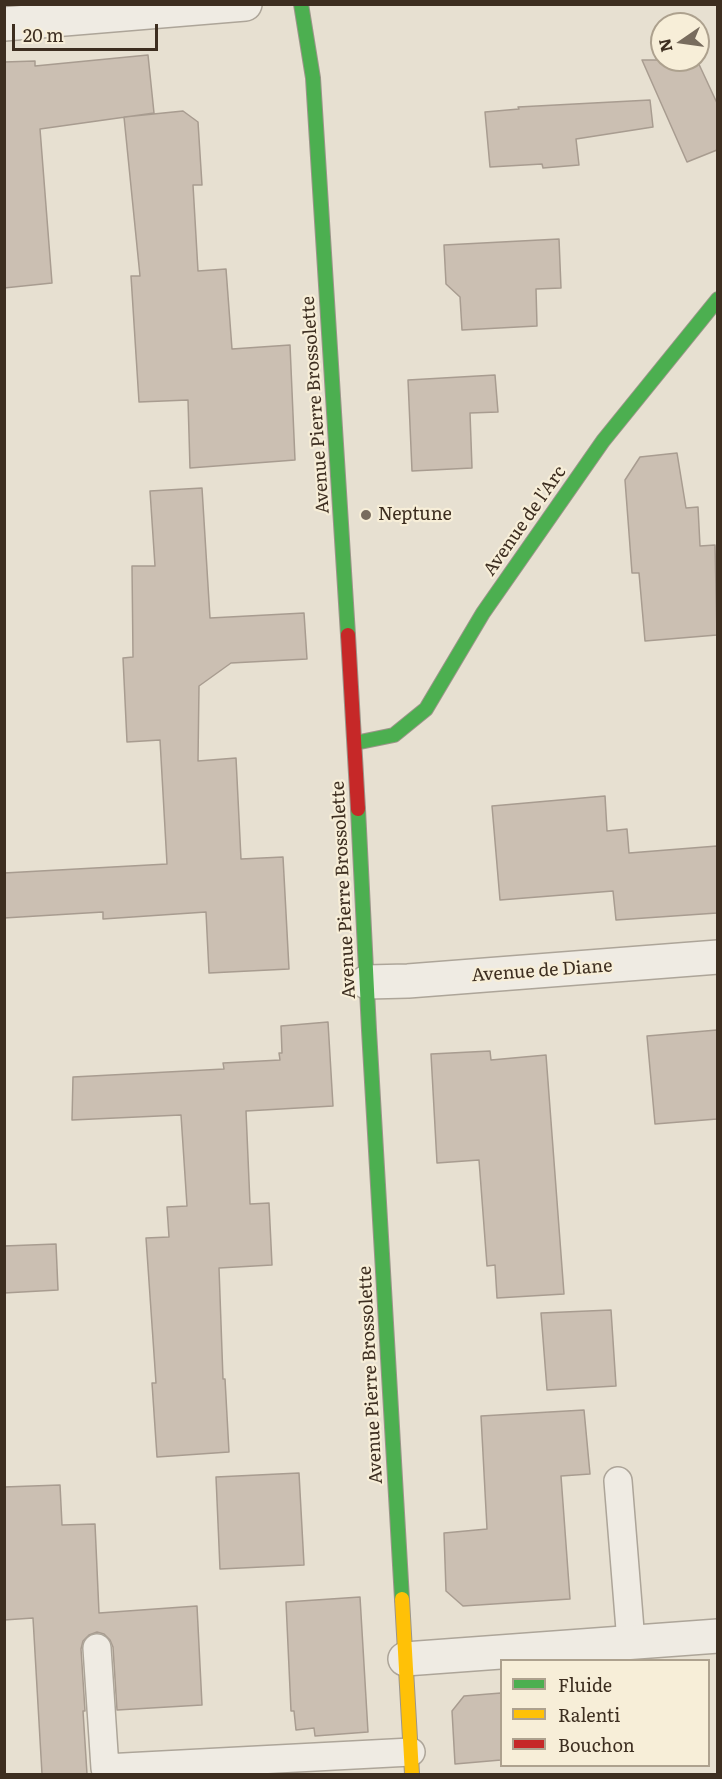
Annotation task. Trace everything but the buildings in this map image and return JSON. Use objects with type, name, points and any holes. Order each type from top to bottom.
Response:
[{"type":"street","points":[[4,24],[245,4]]},
{"type":"street","name":"Avenue Pierre Brossolette","points":[[301,4],[313,78],[355,743],[411,1763]]},
{"type":"street","name":"Avenue de l'Arc","points":[[355,743],[394,735],[426,709],[483,613],[603,441],[717,299]]},
{"type":"street","name":"Avenue de Diane","points":[[367,982],[408,981],[717,957]]},
{"type":"street","points":[[405,1659],[717,1636]]},
{"type":"lane","points":[[618,1481],[632,1642]]},
{"type":"lane","points":[[97,1648],[105,1768],[411,1763]]},
{"type":"traffic: fast","points":[[301,4],[313,78],[348,635]]},
{"type":"traffic: fast","points":[[355,743],[394,735],[426,709],[483,613],[603,441],[718,299]]},
{"type":"traffic: fast","points":[[358,809],[402,1599]]},
{"type":"traffic: slow","points":[[402,1599],[412,1774]]},
{"type":"traffic: jam","points":[[348,635],[358,809]]},
{"type":"place","name":"Neptune","points":[[366,515]]}]
